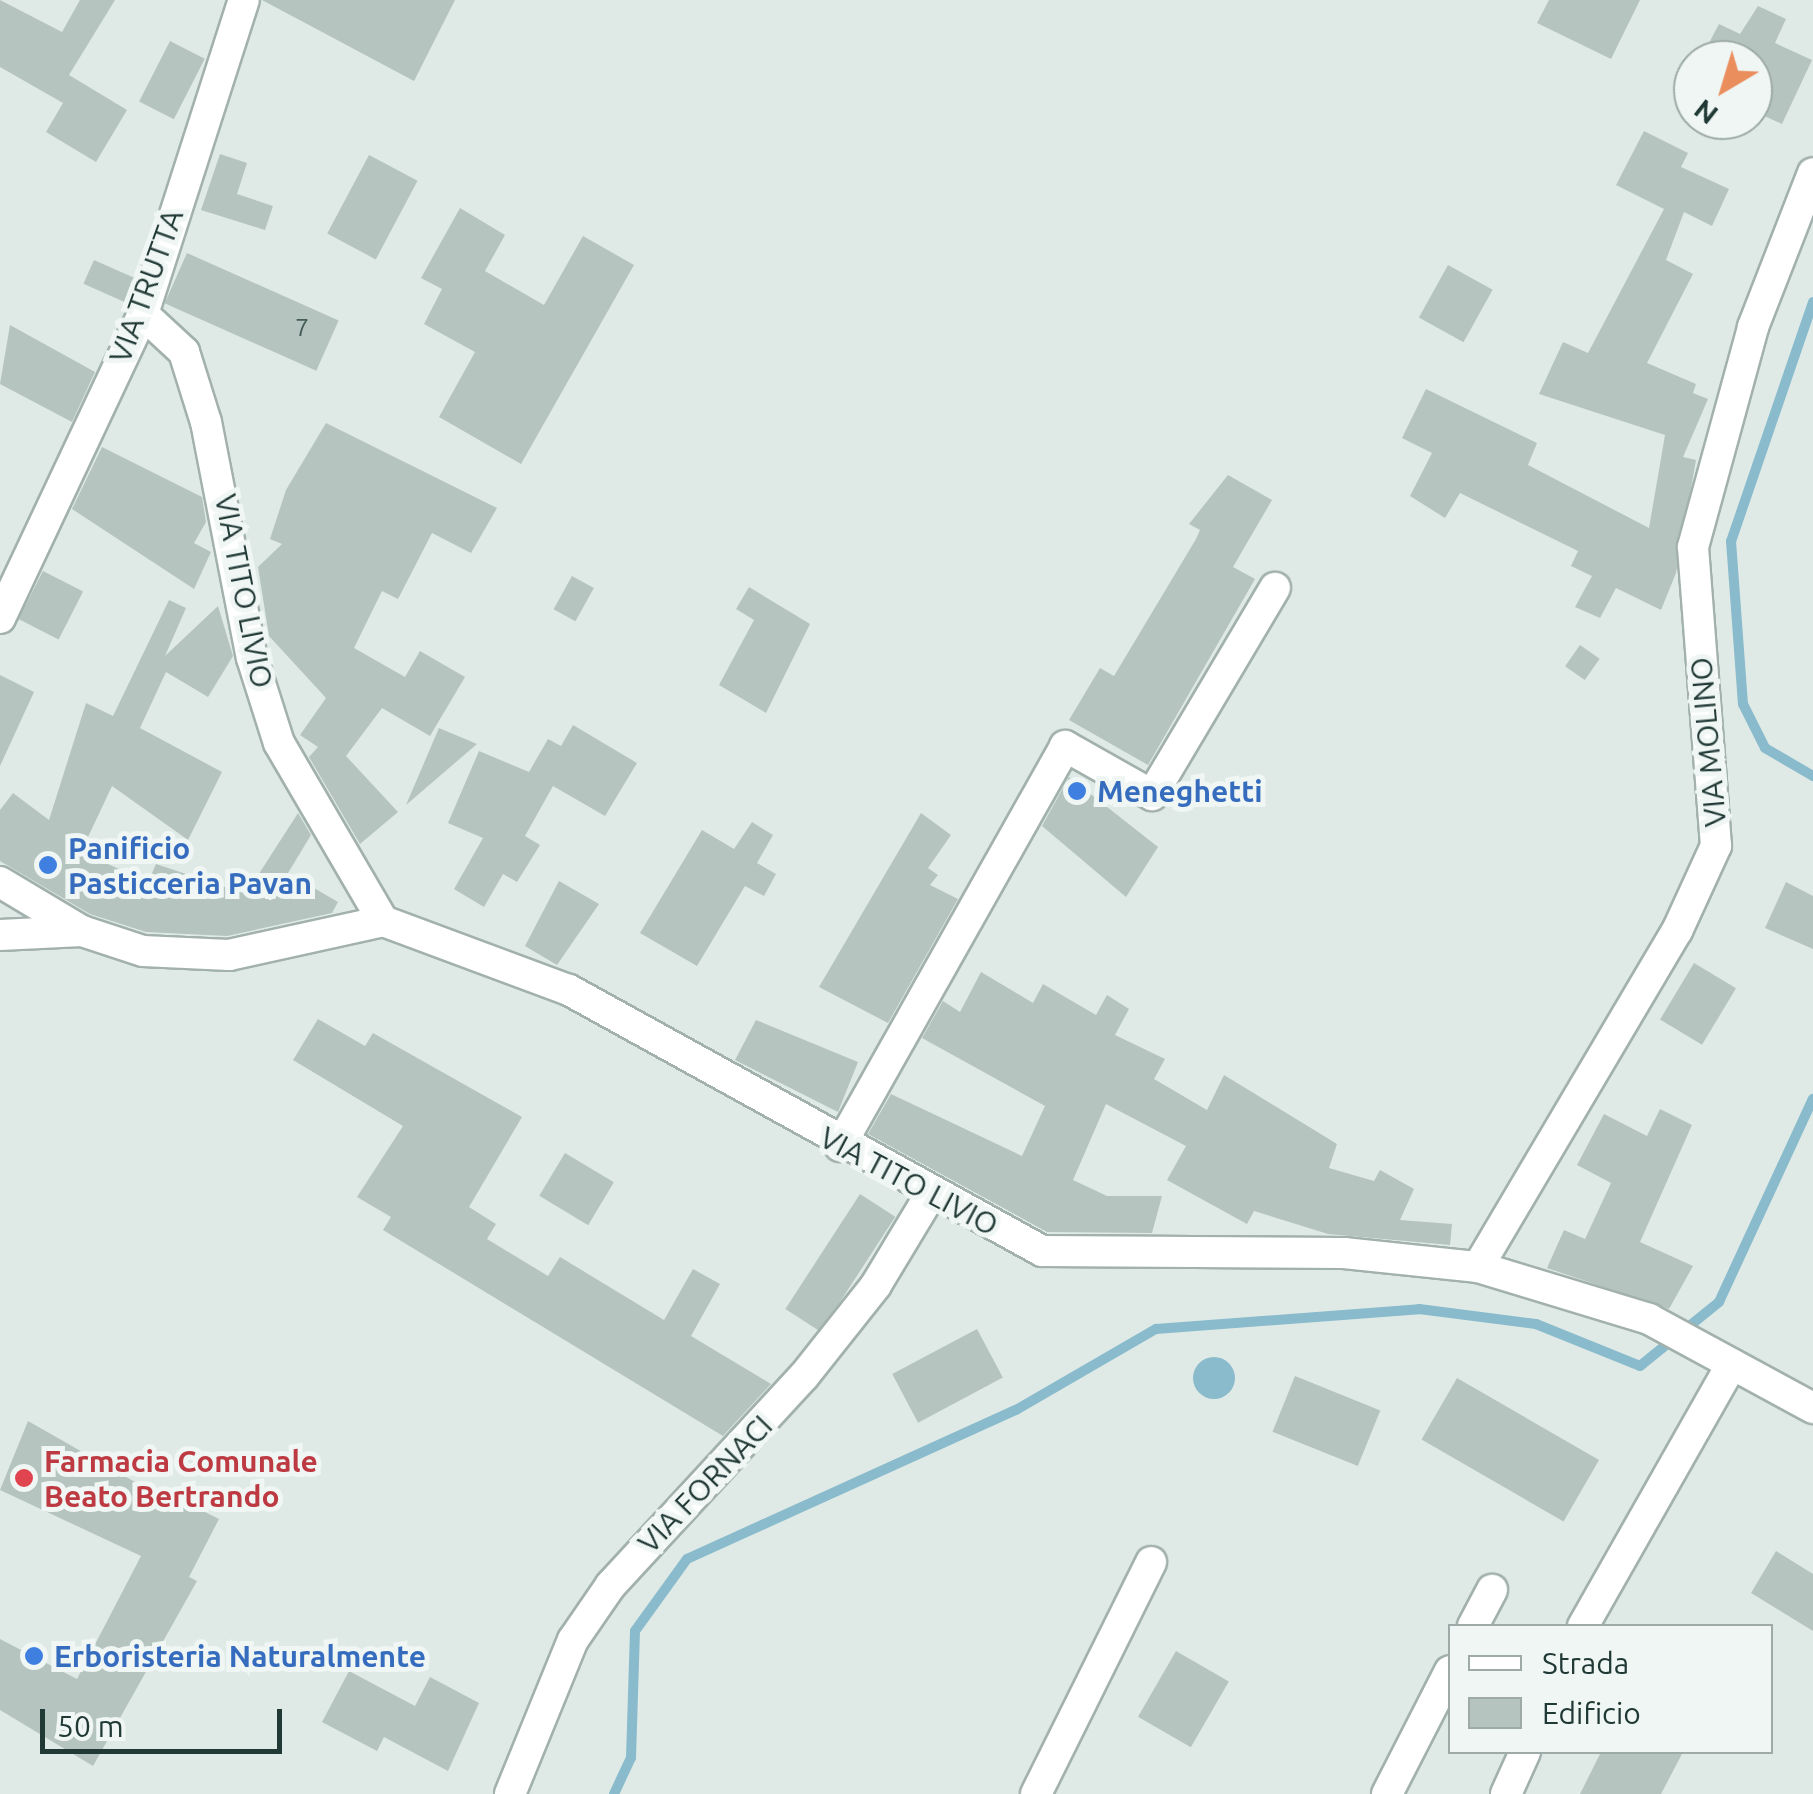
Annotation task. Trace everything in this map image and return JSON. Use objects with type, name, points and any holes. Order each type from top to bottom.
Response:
[{"type":"street","name":"VIA TRUTTA","points":[[0,618],[143,314],[241,1]]},
{"type":"street","name":"VIA MOLINO","points":[[1478,1266],[1677,932],[1716,846],[1693,547],[1754,327],[1813,174]]},
{"type":"street","name":"VIA TITO LIVIO","points":[[143,314],[184,352],[200,404],[252,658],[279,743],[384,920],[569,990],[840,1146],[1042,1252],[1344,1253],[1478,1266],[1650,1319],[1813,1408]]},
{"type":"street","points":[[840,1146],[1064,746],[1152,794],[1275,588]]},
{"type":"street","points":[[0,882],[82,931],[143,951],[230,956],[384,920]]},
{"type":"street","points":[[0,936],[82,931]]},
{"type":"street","name":"VIA FORNACI","points":[[510,1794],[566,1656],[611,1585],[804,1376],[876,1285],[932,1192]]},
{"type":"street","points":[[1584,1624],[1732,1364]]},
{"type":"street","points":[[1036,1794],[1151,1562]]},
{"type":"street","points":[[1475,1624],[1492,1590]]},
{"type":"street","points":[[1387,1794],[1448,1674]]},
{"type":"street","points":[[1506,1794],[1525,1754]]},
{"type":"water","points":[[1214,1357],[1229,1363],[1235,1378],[1229,1393],[1214,1399],[1199,1393],[1193,1378],[1199,1363]]},
{"type":"building","points":[[0,0],[62,32],[80,0],[115,0],[69,75],[127,110],[96,162],[46,132],[63,103],[0,67]]},
{"type":"building","points":[[262,0],[455,0],[414,81]]},
{"type":"building","points":[[1549,0],[1640,0],[1611,59],[1537,23]]},
{"type":"building","points":[[1758,6],[1786,19],[1775,43],[1812,60],[1782,124],[1773,120],[1773,40],[1711,40],[1719,24],[1740,34]]},
{"type":"building","points":[[170,41],[205,59],[174,119],[139,102]]},
{"type":"building","points":[[1644,131],[1688,153],[1681,167],[1729,189],[1712,226],[1684,212],[1666,260],[1693,274],[1647,363],[1696,384],[1693,393],[1708,399],[1683,457],[1696,460],[1676,573],[1661,610],[1616,588],[1600,618],[1575,607],[1592,576],[1571,566],[1578,551],[1460,493],[1445,518],[1410,496],[1432,453],[1402,438],[1426,389],[1537,443],[1528,465],[1649,528],[1665,435],[1539,394],[1563,342],[1588,353],[1664,209],[1616,185]]},
{"type":"building","points":[[220,154],[247,163],[237,194],[273,206],[265,230],[201,210]]},
{"type":"building","points":[[369,155],[418,181],[376,259],[327,234]]},
{"type":"building","points":[[460,208],[505,235],[485,271],[544,305],[583,236],[634,265],[521,464],[439,417],[475,352],[424,324],[442,289],[421,278]]},
{"type":"building","points":[[187,253],[339,321],[316,371],[165,303]]},
{"type":"building","points":[[94,260],[135,278],[125,302],[83,284]]},
{"type":"building","points":[[1448,265],[1493,290],[1464,342],[1419,317]]},
{"type":"building","points":[[10,325],[95,372],[72,422],[0,384]]},
{"type":"building","points":[[326,423],[497,508],[471,553],[432,533],[398,599],[382,591],[354,648],[405,677],[420,651],[465,677],[430,736],[382,708],[346,756],[398,812],[360,844],[309,757],[318,747],[300,735],[326,698],[269,636],[258,567],[282,544],[270,539],[286,490]]},
{"type":"building","points":[[102,447],[202,497],[206,522],[194,543],[211,552],[194,589],[72,509]]},
{"type":"building","points":[[1228,475],[1272,500],[1233,567],[1255,579],[1148,765],[1069,720],[1100,668],[1114,676],[1196,539],[1200,530],[1189,524]]},
{"type":"building","points":[[43,571],[83,591],[59,640],[18,619]]},
{"type":"building","points":[[572,576],[594,588],[575,621],[554,609]]},
{"type":"building","points":[[749,587],[810,624],[766,713],[719,685],[754,620],[736,609]]},
{"type":"building","points":[[169,600],[186,608],[165,656],[218,606],[233,656],[208,697],[166,672],[140,728],[222,772],[188,840],[112,786],[81,852],[148,882],[156,864],[246,894],[298,813],[311,835],[288,873],[338,902],[332,913],[227,936],[146,932],[90,914],[0,861],[0,810],[13,793],[49,820],[86,703],[113,716]]},
{"type":"building","points":[[1580,645],[1600,659],[1585,680],[1565,666]]},
{"type":"building","points":[[0,675],[34,692],[0,766]]},
{"type":"building","points":[[573,725],[637,763],[605,816],[553,786],[525,836],[540,845],[517,882],[503,874],[484,907],[454,889],[483,838],[448,823],[479,751],[529,772],[548,739],[561,746]]},
{"type":"building","points":[[439,728],[477,744],[406,805]]},
{"type":"building","points":[[1069,777],[1158,847],[1126,897],[1042,826]]},
{"type":"building","points":[[921,813],[951,835],[928,868],[938,875],[930,885],[958,899],[888,1023],[819,987]]},
{"type":"building","points":[[752,822],[773,835],[757,863],[776,874],[764,896],[745,886],[697,966],[640,933],[702,830],[734,849]]},
{"type":"building","points":[[559,881],[599,904],[557,965],[525,946]]},
{"type":"building","points":[[1786,882],[1813,896],[1813,949],[1765,928]]},
{"type":"building","points":[[1694,963],[1736,988],[1702,1045],[1660,1020]]},
{"type":"building","points":[[981,972],[1033,1003],[1043,984],[1096,1015],[1107,995],[1129,1009],[1115,1035],[1165,1059],[1154,1079],[1207,1110],[1224,1075],[1337,1144],[1329,1168],[1374,1181],[1380,1170],[1414,1189],[1400,1220],[1452,1224],[1450,1245],[1328,1234],[1254,1211],[1247,1224],[1167,1180],[1186,1146],[1106,1104],[1073,1180],[1107,1196],[1162,1196],[1152,1233],[1047,1232],[868,1134],[891,1094],[1022,1156],[1045,1106],[922,1038],[943,1001],[960,1012]]},
{"type":"building","points":[[318,1019],[365,1046],[373,1033],[522,1117],[469,1207],[496,1224],[487,1239],[548,1276],[560,1257],[664,1320],[693,1269],[720,1284],[691,1336],[771,1384],[723,1436],[383,1230],[391,1217],[357,1197],[403,1126],[293,1060]]},
{"type":"building","points":[[756,1020],[858,1062],[838,1112],[735,1060]]},
{"type":"building","points":[[1660,1109],[1692,1125],[1640,1242],[1693,1266],[1669,1309],[1547,1268],[1564,1230],[1585,1239],[1611,1183],[1577,1165],[1604,1114],[1647,1136]]},
{"type":"building","points":[[565,1153],[614,1182],[588,1225],[539,1196]]},
{"type":"building","points":[[860,1194],[895,1217],[821,1332],[785,1309]]},
{"type":"building","points":[[977,1329],[1003,1378],[918,1423],[892,1374]]},
{"type":"building","points":[[1295,1376],[1380,1410],[1358,1466],[1273,1432]]},
{"type":"building","points":[[1457,1378],[1599,1460],[1564,1521],[1422,1439]]},
{"type":"building","points":[[28,1421],[179,1507],[183,1501],[219,1519],[189,1577],[197,1581],[93,1766],[0,1710],[0,1639],[77,1679],[141,1556],[0,1490]]},
{"type":"building","points":[[1776,1551],[1813,1574],[1813,1631],[1751,1593]]},
{"type":"building","points":[[1176,1651],[1229,1682],[1191,1747],[1138,1717]]},
{"type":"building","points":[[349,1671],[415,1706],[430,1677],[479,1703],[448,1771],[384,1737],[377,1751],[322,1722]]},
{"type":"building","points":[[1600,1754],[1682,1754],[1661,1794],[1580,1794]]},
{"type":"waterway","points":[[1813,302],[1731,541],[1743,704],[1765,748],[1813,776]]},
{"type":"waterway","points":[[614,1794],[631,1758],[635,1631],[687,1559],[1016,1410],[1156,1329],[1419,1309],[1536,1324],[1640,1366],[1719,1302],[1813,1099]]},
{"type":"place","name":"Meneghetti","points":[[1077,791]]},
{"type":"place","name":"Panificio Pasticceria Pavan","points":[[48,865]]},
{"type":"place","name":"Farmacia Comunale Beato Bertrando","points":[[24,1478]]},
{"type":"place","name":"Erboristeria Naturalmente","points":[[34,1656]]}]
